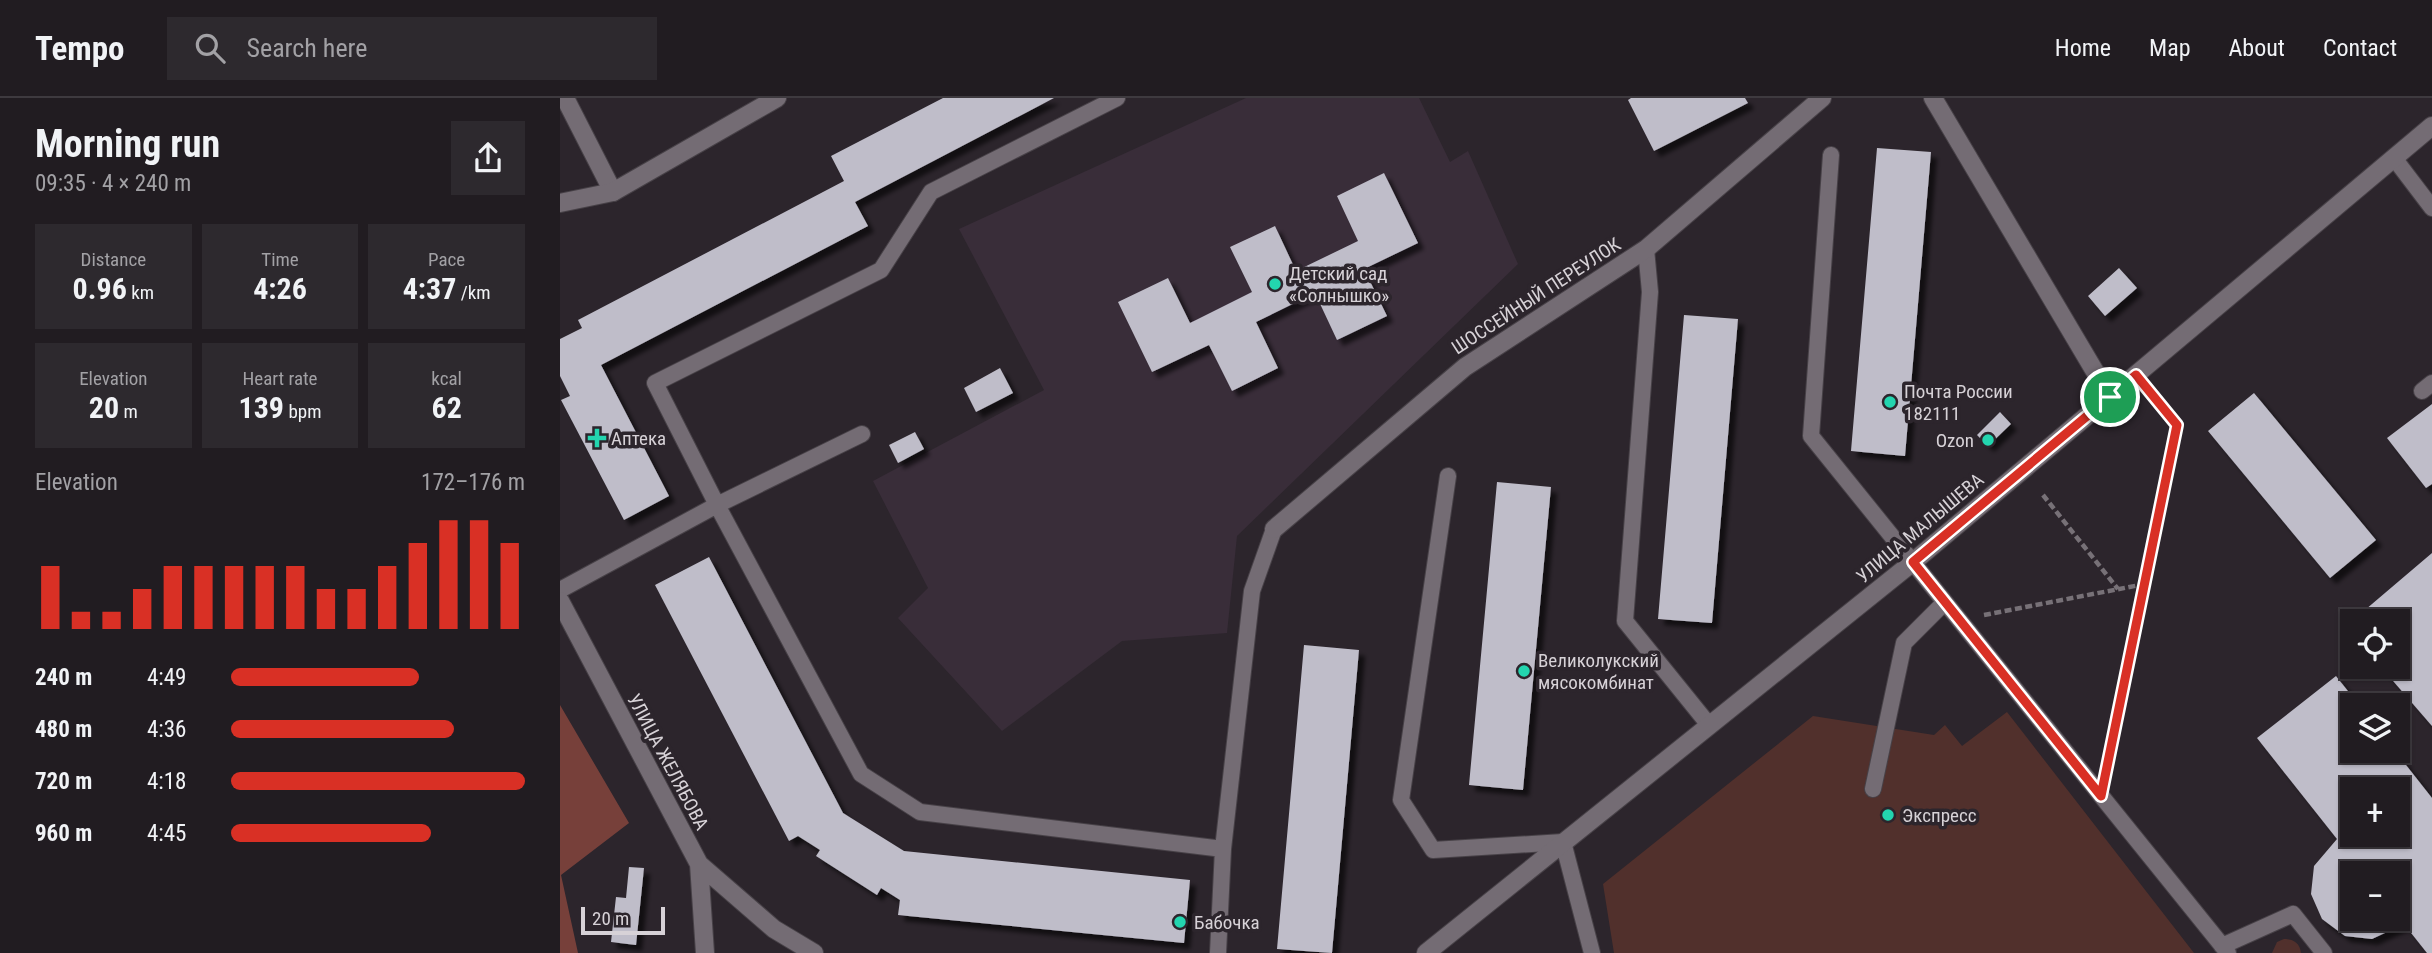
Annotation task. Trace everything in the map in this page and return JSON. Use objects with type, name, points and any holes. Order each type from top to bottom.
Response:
[{"type":"street","points":[[565,98],[613,192]]},
{"type":"street","points":[[560,203],[613,192],[777,98]]},
{"type":"street","name":"ШОССЕЙНЫЙ ПЕРЕУЛОК","points":[[1274,529],[1465,367],[1646,249],[1822,98]]},
{"type":"street","points":[[1933,98],[2110,397]]},
{"type":"street","name":"УЛИЦА МАЛЫШЕВА","points":[[1426,953],[1913,562],[2432,126]]},
{"type":"street","name":"УЛИЦА ЖЕЛЯБОВА","points":[[560,601],[699,864],[705,953]]},
{"type":"street","points":[[699,864],[774,929],[814,953]]},
{"type":"lane","points":[[1117,98],[931,192],[881,270],[655,383],[861,774],[920,812],[1223,849]]},
{"type":"lane","points":[[1831,155],[1811,436],[2225,949],[2293,914],[2324,953]]},
{"type":"lane","points":[[2394,158],[2432,208]]},
{"type":"lane","points":[[1646,249],[1650,292],[1625,621],[1709,725]]},
{"type":"lane","points":[[560,590],[717,505],[862,434]]},
{"type":"lane","points":[[1448,476],[1401,800],[1433,850],[1563,842],[1592,953]]},
{"type":"lane","points":[[1218,953],[1223,849],[1252,591],[1274,529]]},
{"type":"lane","points":[[1873,789],[1904,643],[1945,602]]},
{"type":"path","points":[[2101,796],[2177,425],[2136,375]]},
{"type":"path","points":[[2043,495],[2118,589]]},
{"type":"path","points":[[1959,620],[2145,584]]},
{"type":"shaded area","points":[[1246,98],[1419,98],[1450,162],[1468,151],[1518,264],[1237,536],[1227,633],[1122,641],[1002,731],[898,618],[928,588],[873,481],[1044,390],[959,229]]},
{"type":"shaded area","points":[[560,705],[629,823],[561,875],[578,953],[560,953]]},
{"type":"shaded area","name":"Экспресс","points":[[2007,712],[2194,953],[1614,953],[1603,884],[1813,716],[1934,735],[1945,725],[1962,746]]},
{"type":"shaded area","points":[[2284,939],[2296,942],[2301,953],[2272,953],[2277,942]]},
{"type":"building","points":[[943,98],[1054,98],[855,202],[868,226],[601,365],[669,496],[624,520],[561,400],[570,396],[560,376],[560,339],[582,328],[578,320],[844,181],[831,156]]},
{"type":"building","points":[[1745,98],[1748,103],[1654,151],[1628,100]]},
{"type":"building","points":[[1877,148],[1931,152],[1905,456],[1851,451]]},
{"type":"building","points":[[1384,173],[1418,243],[1364,269],[1387,316],[1337,340],[1315,293],[1256,322],[1278,368],[1232,391],[1209,345],[1152,372],[1118,302],[1168,278],[1190,323],[1252,292],[1230,247],[1275,226],[1296,271],[1358,241],[1337,196]]},
{"type":"building","points":[[2119,268],[2137,288],[2105,316],[2088,296]]},
{"type":"building","points":[[1684,315],[1738,319],[1712,623],[1658,619]]},
{"type":"building","points":[[1000,368],[1013,393],[976,412],[964,388]]},
{"type":"building","points":[[2254,393],[2376,540],[2330,578],[2208,431]]},
{"type":"building","points":[[2432,404],[2432,484],[2426,488],[2387,438]]},
{"type":"building","points":[[2000,412],[2011,424],[1988,446],[1977,435]]},
{"type":"building","points":[[915,432],[924,449],[898,463],[889,445]]},
{"type":"building","points":[[1497,482],[1551,487],[1523,790],[1469,785]]},
{"type":"building","points":[[2432,553],[2432,726],[2410,701],[2410,693],[2403,693],[2391,679],[2410,679],[2410,609],[2366,609]]},
{"type":"building","points":[[709,557],[843,813],[904,851],[1190,880],[1184,943],[898,915],[900,900],[881,888],[877,895],[816,856],[820,850],[798,836],[789,841],[655,585]]},
{"type":"building","points":[[1304,645],[1359,650],[1332,953],[1277,949]]},
{"type":"building","points":[[2336,676],[2349,693],[2340,693],[2340,763],[2404,763],[2432,798],[2432,953],[2427,953],[2410,931],[2410,861],[2340,861],[2340,931],[2389,931],[2372,939],[2345,936],[2322,919],[2311,894],[2314,866],[2337,839],[2257,738]]},
{"type":"building","points":[[629,867],[644,868],[636,945],[611,942],[616,897],[626,898]]},
{"type":"place","name":"Детский сад «Солнышко»","points":[[1275,284]]},
{"type":"place","name":"Почта России 182111","points":[[1890,402]]},
{"type":"place","name":"Аптека","points":[[597,438]]},
{"type":"place","name":"Ozon","points":[[1988,440]]},
{"type":"place","name":"Великолукский мясокомбинат","points":[[1524,671]]},
{"type":"place","name":"Экспресс","points":[[1888,815]]},
{"type":"place","name":"Бабочка","points":[[1180,922]]},
{"type":"route","points":[[2136,375],[2177,425],[2101,796],[1913,562],[2110,397],[2136,375]]}]
